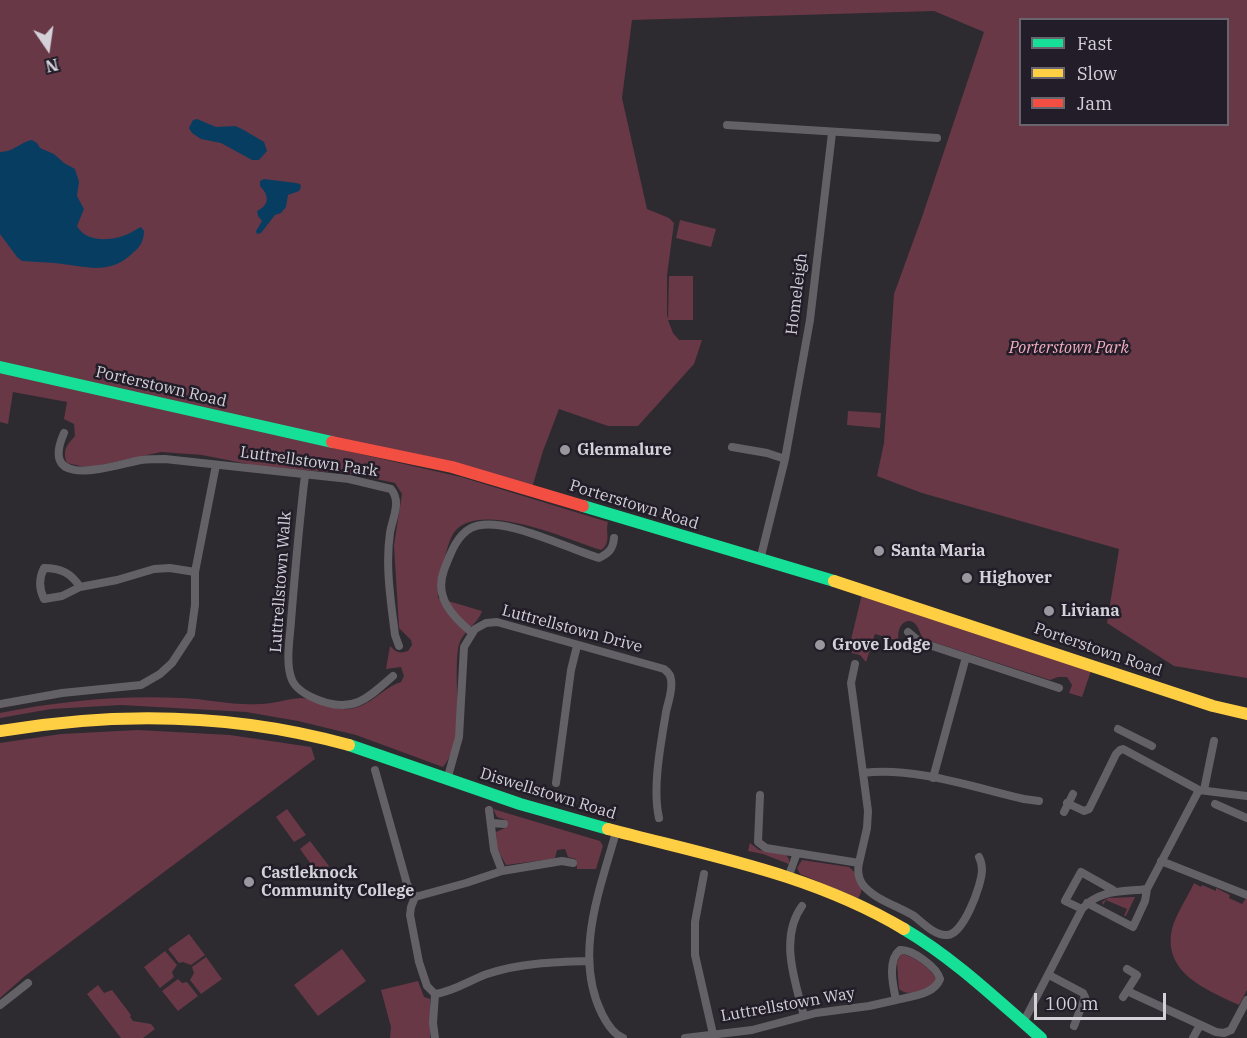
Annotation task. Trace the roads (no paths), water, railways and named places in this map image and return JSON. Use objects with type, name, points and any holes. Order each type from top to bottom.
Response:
[{"type":"street","points":[[727,125],[937,138]]},
{"type":"street","name":"Homeleigh","points":[[760,560],[785,459],[810,320],[832,133]]},
{"type":"street","name":"Porterstown Road","points":[[0,367],[452,467],[916,607],[1213,706],[1247,714]]},
{"type":"street","name":"Luttrellstown Park","points":[[64,433],[57,453],[58,460],[71,470],[96,470],[152,459],[190,460],[216,465],[349,479],[391,489],[397,501],[390,534],[389,560],[394,635],[399,646]]},
{"type":"street","points":[[732,447],[767,453],[785,459]]},
{"type":"street","points":[[0,704],[62,693],[141,684],[160,674],[181,652],[191,634],[195,605],[195,572],[216,465]]},
{"type":"street","name":"Luttrellstown Walk","points":[[305,475],[290,639],[291,678],[299,690],[306,694],[332,704],[346,705],[362,701],[393,676]]},
{"type":"street","points":[[447,780],[459,737],[464,647],[471,632],[446,606],[441,592],[443,573],[460,536],[472,528],[486,524],[556,540],[599,558],[608,554],[613,546],[614,538]]},
{"type":"street","points":[[80,587],[72,575],[55,568],[44,568],[41,574],[40,591],[44,599],[62,596],[80,587],[117,580],[154,569],[170,568],[195,572]]},
{"type":"street","name":"Luttrellstown Drive","points":[[471,632],[486,623],[497,622],[664,669],[670,676],[672,684],[662,741],[657,792],[656,807],[659,818]]},
{"type":"street","points":[[908,632],[920,642],[1059,688]]},
{"type":"street","points":[[556,783],[571,670],[577,646]]},
{"type":"street","points":[[933,778],[966,657]]},
{"type":"street","points":[[855,664],[850,682],[868,820],[858,876],[868,890],[946,936],[952,934],[960,926],[979,889],[982,871],[980,856]]},
{"type":"street","name":"Diswellstown Road","points":[[0,731],[54,722],[126,718],[177,718],[277,729],[327,739],[447,780],[616,832],[789,875],[866,908],[921,939],[976,979],[1041,1038]]},
{"type":"street","points":[[1118,729],[1152,746]]},
{"type":"street","points":[[1130,752],[1137,738]]},
{"type":"street","points":[[1113,891],[1081,872],[1065,902],[1084,906],[1133,927],[1145,901],[1147,889],[1161,861],[1202,790],[1214,741]]},
{"type":"street","points":[[1067,802],[1084,811],[1089,809],[1118,751],[1123,750],[1202,790],[1247,796]]},
{"type":"street","points":[[375,770],[406,882],[415,897],[410,915],[419,962],[427,986],[435,994],[433,1021],[435,1038]]},
{"type":"street","points":[[863,773],[886,771],[933,778],[1024,800],[1039,801]]},
{"type":"street","points":[[1064,812],[1073,794]]},
{"type":"street","points":[[1226,809],[1234,794]]},
{"type":"street","points":[[760,795],[758,842],[766,848],[859,863]]},
{"type":"street","points":[[1215,804],[1247,818]]},
{"type":"street","points":[[489,810],[494,850],[502,871]]},
{"type":"street","points":[[492,824],[504,824]]},
{"type":"street","points":[[616,832],[594,910],[589,962],[592,986],[600,1009],[613,1030],[623,1038]]},
{"type":"street","points":[[789,875],[796,853]]},
{"type":"street","points":[[415,897],[502,871],[562,857],[573,863]]},
{"type":"street","points":[[1161,861],[1247,895]]},
{"type":"street","points":[[704,874],[695,922],[695,956],[713,1034]]},
{"type":"street","points":[[1023,1023],[1084,906],[1113,891],[1147,889]]},
{"type":"street","points":[[802,906],[795,915],[790,947],[793,973],[804,1016]]},
{"type":"street","name":"Luttrellstown Way","points":[[685,1038],[758,1028],[828,1011],[869,1006],[896,1000],[927,992],[934,989],[939,981],[936,969],[904,950],[897,952],[893,960],[896,1000]]},
{"type":"street","points":[[435,994],[487,974],[517,966],[554,962],[589,962]]},
{"type":"street","points":[[1127,969],[1137,975],[1125,994],[1220,1033],[1233,1034],[1243,1017],[1247,1000]]},
{"type":"street","points":[[1049,975],[1083,993],[1085,997],[1074,1026]]},
{"type":"street","points":[[0,1005],[28,983]]},
{"type":"street","points":[[1193,1038],[1200,1025]]},
{"type":"water","points":[[197,119],[216,127],[235,126],[242,129],[264,142],[267,151],[259,160],[252,160],[221,143],[201,139],[189,128],[193,120]]},
{"type":"water","points":[[32,140],[40,148],[54,154],[75,169],[79,182],[77,196],[84,209],[77,226],[81,232],[93,238],[108,239],[122,236],[141,227],[144,231],[143,237],[137,249],[116,264],[97,268],[22,261],[17,257],[0,234],[0,152]]},
{"type":"water","points":[[264,179],[296,183],[301,187],[299,191],[288,195],[286,207],[281,213],[275,215],[261,233],[257,234],[256,231],[262,221],[257,211],[264,206],[267,200],[260,186],[260,181]]},
{"type":"place","name":"Glenmalure","points":[[565,450]]},
{"type":"place","name":"Santa Maria","points":[[879,551]]},
{"type":"place","name":"Highover","points":[[967,578]]},
{"type":"place","name":"Liviana","points":[[1049,611]]},
{"type":"place","name":"Grove Lodge","points":[[820,645]]},
{"type":"place","name":"Castleknock Community College","points":[[249,882]]},
{"type":"park label","name":"Porterstown Park","points":[[1069,348]]}]
